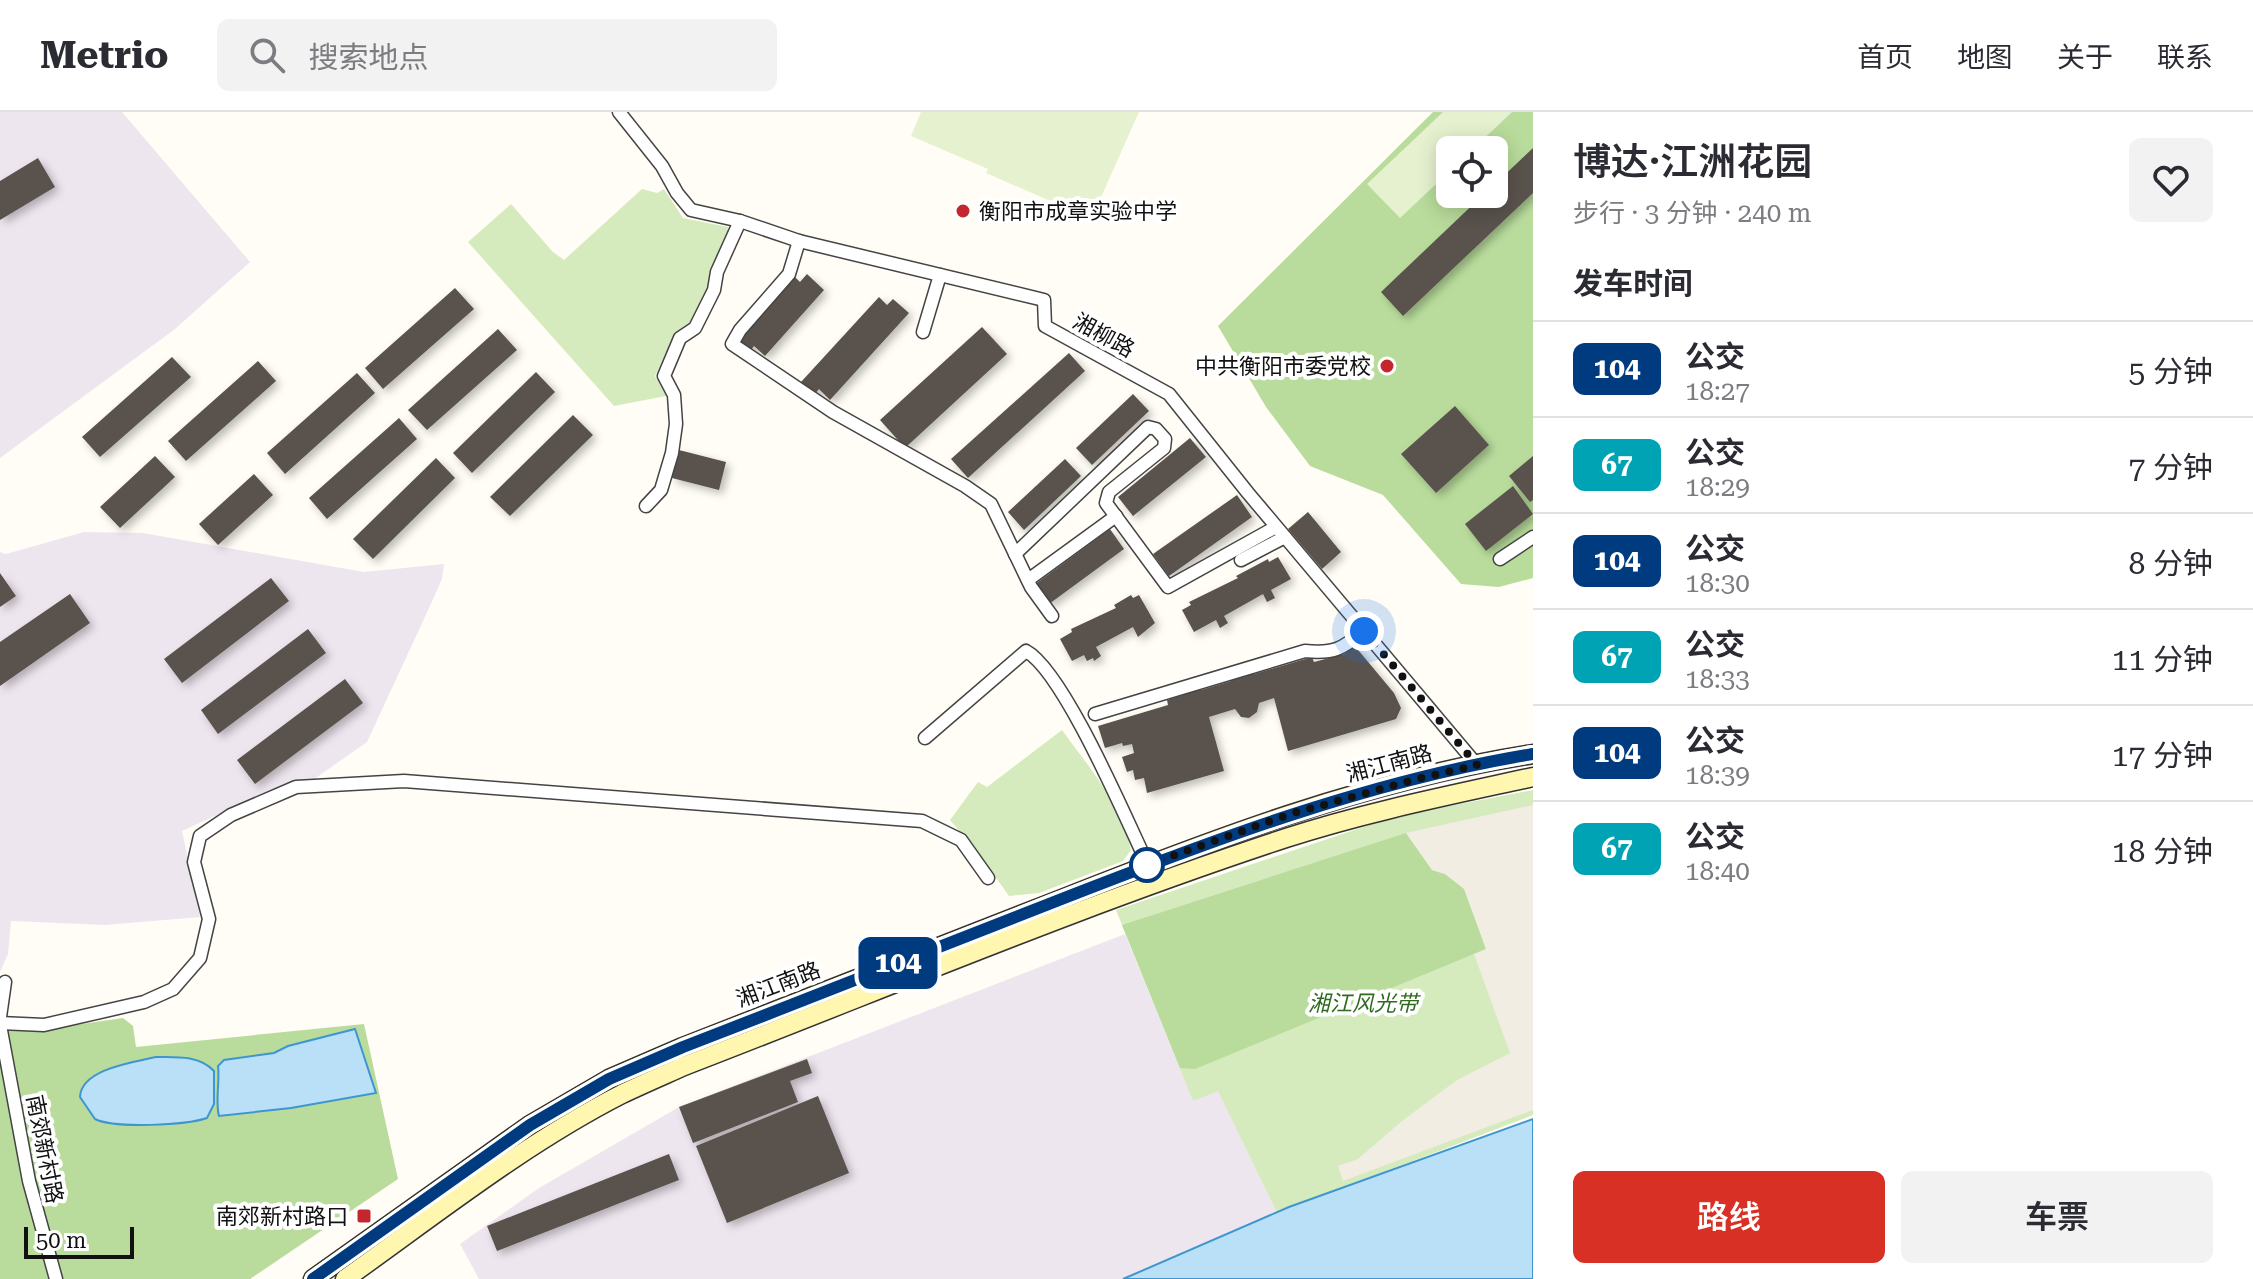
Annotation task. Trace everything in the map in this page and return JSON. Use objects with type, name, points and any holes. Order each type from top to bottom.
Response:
[{"type":"main road","name":"湘江南路","points":[[313,1279],[530,1125],[609,1079],[683,1047],[1148,865],[1290,814],[1421,778],[1533,754]]},
{"type":"main road","name":"湘江南路","points":[[345,1279],[542,1141],[621,1095],[684,1066],[1151,885],[1289,837],[1429,800],[1533,777]]},
{"type":"street","name":"湘柳路","points":[[619,112],[662,166],[691,210],[740,221],[799,241],[1044,300],[1045,326],[1169,394],[1280,532],[1477,765]]},
{"type":"street","points":[[646,506],[661,490],[674,439],[674,395],[664,376],[680,338],[695,328],[714,290],[717,272],[740,221]]},
{"type":"street","points":[[799,241],[789,274],[740,330],[732,344],[833,412],[965,486],[991,504],[1028,580],[1052,616]]},
{"type":"street","points":[[923,332],[940,275]]},
{"type":"street","points":[[1015,554],[1148,427],[1165,439],[1166,444],[1109,492],[1106,503],[1168,587],[1280,532]]},
{"type":"street","points":[[1028,580],[1116,516]]},
{"type":"street","points":[[1500,559],[1533,537]]},
{"type":"street","points":[[1241,560],[1252,547]]},
{"type":"street","points":[[1095,714],[1305,651],[1325,653],[1343,648],[1364,631]]},
{"type":"street","points":[[925,738],[1026,651],[1038,658],[1066,700],[1148,865]]},
{"type":"street","points":[[0,1022],[44,1025],[144,1002],[173,989],[200,958],[209,919],[194,862],[200,836],[231,815],[296,787],[404,781],[922,821],[961,840],[988,878]]},
{"type":"street","name":"南郊新村路","points":[[0,985],[5,982],[0,1022],[29,1181],[56,1279]]},
{"type":"shaded area","points":[[0,112],[122,112],[250,262],[175,329],[0,458]]},
{"type":"shaded area","points":[[84,532],[143,533],[364,572],[444,564],[442,579],[367,742],[310,782],[291,781],[182,831],[200,917],[105,925],[11,921],[8,954],[0,972],[0,552],[6,554]]},
{"type":"shaded area","points":[[1533,805],[1533,1110],[1343,1181],[1338,1166],[1358,1159],[1457,1080],[1510,1053],[1474,954],[1486,949],[1464,889],[1445,874],[1432,870],[1406,833]]},
{"type":"shaded area","points":[[1125,934],[1193,1100],[1218,1090],[1277,1213],[1123,1279],[479,1279],[460,1244],[539,1188],[679,1107]]},
{"type":"green space","points":[[921,112],[1139,112],[1094,213],[1071,210],[911,136]]},
{"type":"green space","name":"中共衡阳市委党校","points":[[1433,112],[1533,112],[1533,578],[1499,587],[1461,584],[1383,495],[1310,466],[1266,407],[1218,326]]},
{"type":"green space","points":[[1443,112],[1512,112],[1487,136],[1436,136],[1436,184],[1400,218],[1367,184]]},
{"type":"green space","points":[[642,189],[657,193],[664,189],[683,218],[728,227],[729,231],[709,274],[708,287],[690,322],[675,332],[655,376],[666,396],[614,406],[468,242],[511,204],[553,252],[564,260]]},
{"type":"green space","points":[[1062,730],[1112,802],[1131,850],[1123,861],[1039,893],[1009,896],[950,820],[978,782],[987,787]]},
{"type":"green space","name":"湘江风光带","points":[[1533,790],[1533,1115],[1277,1213],[1218,1091],[1193,1101],[1116,910],[1393,817]]},
{"type":"green space","points":[[1406,833],[1432,870],[1445,874],[1464,888],[1486,949],[1195,1069],[1180,1068],[1122,925]]},
{"type":"green space","points":[[123,1018],[133,1026],[136,1047],[364,1024],[398,1179],[250,1279],[0,1279],[0,1029],[34,1031]]},
{"type":"water","points":[[355,1029],[376,1093],[291,1108],[219,1116],[218,1066],[224,1060],[274,1053],[288,1046]]},
{"type":"water","points":[[156,1057],[194,1060],[214,1071],[214,1104],[207,1118],[151,1125],[118,1124],[95,1119],[80,1097],[89,1080],[110,1068]]},
{"type":"water","points":[[1533,1119],[1533,1279],[1123,1279],[1289,1207]]},
{"type":"building","points":[[1533,148],[1533,193],[1403,316],[1381,292],[1469,208],[1508,208],[1508,172]]},
{"type":"building","points":[[38,158],[55,187],[0,220],[0,181]]},
{"type":"building","points":[[807,274],[824,290],[765,356],[754,346],[751,350],[739,340],[795,277],[800,282]]},
{"type":"building","points":[[455,288],[474,309],[383,389],[365,368]]},
{"type":"building","points":[[879,297],[887,305],[893,299],[909,313],[830,400],[819,389],[815,394],[801,382]]},
{"type":"building","points":[[982,327],[1007,354],[905,448],[880,420]]},
{"type":"building","points":[[498,329],[517,350],[427,430],[408,410]]},
{"type":"building","points":[[1069,353],[1085,371],[968,478],[951,459]]},
{"type":"building","points":[[172,357],[191,377],[100,457],[82,437]]},
{"type":"building","points":[[258,361],[276,381],[186,461],[168,441]]},
{"type":"building","points":[[536,372],[555,392],[472,473],[453,453]]},
{"type":"building","points":[[357,373],[375,393],[285,474],[267,453]]},
{"type":"building","points":[[1133,394],[1149,411],[1092,465],[1076,448]]},
{"type":"building","points":[[1455,406],[1489,445],[1436,493],[1401,454]]},
{"type":"building","points":[[573,415],[593,435],[510,516],[490,497]]},
{"type":"building","points":[[399,418],[417,439],[327,519],[309,498]]},
{"type":"building","points":[[1190,438],[1206,457],[1133,516],[1118,497]]},
{"type":"building","points":[[679,450],[726,462],[719,490],[672,478]]},
{"type":"building","points":[[155,456],[175,477],[120,528],[100,507]]},
{"type":"building","points":[[1533,456],[1533,500],[1530,502],[1509,476]]},
{"type":"building","points":[[436,458],[455,478],[373,559],[353,539]]},
{"type":"building","points":[[1065,459],[1081,476],[1024,530],[1008,512]]},
{"type":"building","points":[[254,474],[273,495],[218,545],[199,524]]},
{"type":"building","points":[[1513,486],[1533,514],[1486,551],[1465,524]]},
{"type":"building","points":[[1237,495],[1252,517],[1169,576],[1153,554]]},
{"type":"building","points":[[1308,512],[1341,552],[1322,569],[1288,529]]},
{"type":"building","points":[[1110,529],[1124,549],[1049,604],[1034,585]]},
{"type":"building","points":[[1278,557],[1291,579],[1271,590],[1275,598],[1267,602],[1263,594],[1224,616],[1228,623],[1220,628],[1216,620],[1194,632],[1182,610],[1191,605],[1189,602],[1268,559],[1269,562]]},
{"type":"building","points":[[0,573],[16,596],[0,607]]},
{"type":"building","points":[[271,578],[289,601],[182,683],[164,659]]},
{"type":"building","points":[[70,594],[90,623],[0,686],[0,642]]},
{"type":"building","points":[[1131,595],[1133,598],[1139,595],[1155,623],[1138,637],[1133,627],[1096,647],[1101,656],[1094,661],[1093,658],[1087,661],[1084,655],[1072,661],[1060,639],[1072,632],[1071,629],[1116,608],[1114,605]]},
{"type":"building","points":[[308,629],[326,653],[218,734],[201,710]]},
{"type":"building","points":[[1354,645],[1394,693],[1401,708],[1396,719],[1288,751],[1274,698],[1259,703],[1257,712],[1249,718],[1241,717],[1235,709],[1209,717],[1224,771],[1147,793],[1144,778],[1135,780],[1133,770],[1127,772],[1122,757],[1134,753],[1132,744],[1123,746],[1122,743],[1105,748],[1098,726],[1168,705],[1167,700],[1183,695],[1182,692],[1231,681],[1230,677],[1252,671],[1254,674],[1312,657],[1314,662],[1344,654]]},
{"type":"building","points":[[345,679],[363,703],[255,784],[237,760]]},
{"type":"building","points":[[807,1059],[812,1073],[790,1081],[798,1102],[693,1143],[679,1107]]},
{"type":"building","points":[[818,1096],[849,1173],[727,1223],[696,1146]]},
{"type":"building","points":[[669,1154],[679,1180],[497,1251],[487,1226]]},
{"type":"bus line","name":"104","points":[[313,1279],[530,1125],[609,1079],[683,1047],[1148,865],[1290,814],[1421,778],[1533,754]]},
{"type":"place","name":"衡阳市成章实验中学","points":[[963,211]]},
{"type":"place","name":"中共衡阳市委党校","points":[[1387,366]]},
{"type":"place","name":"南郊新村路口","points":[[364,1216]]},
{"type":"route","points":[[1147,865],[1290,814],[1477,765],[1364,631]]}]
